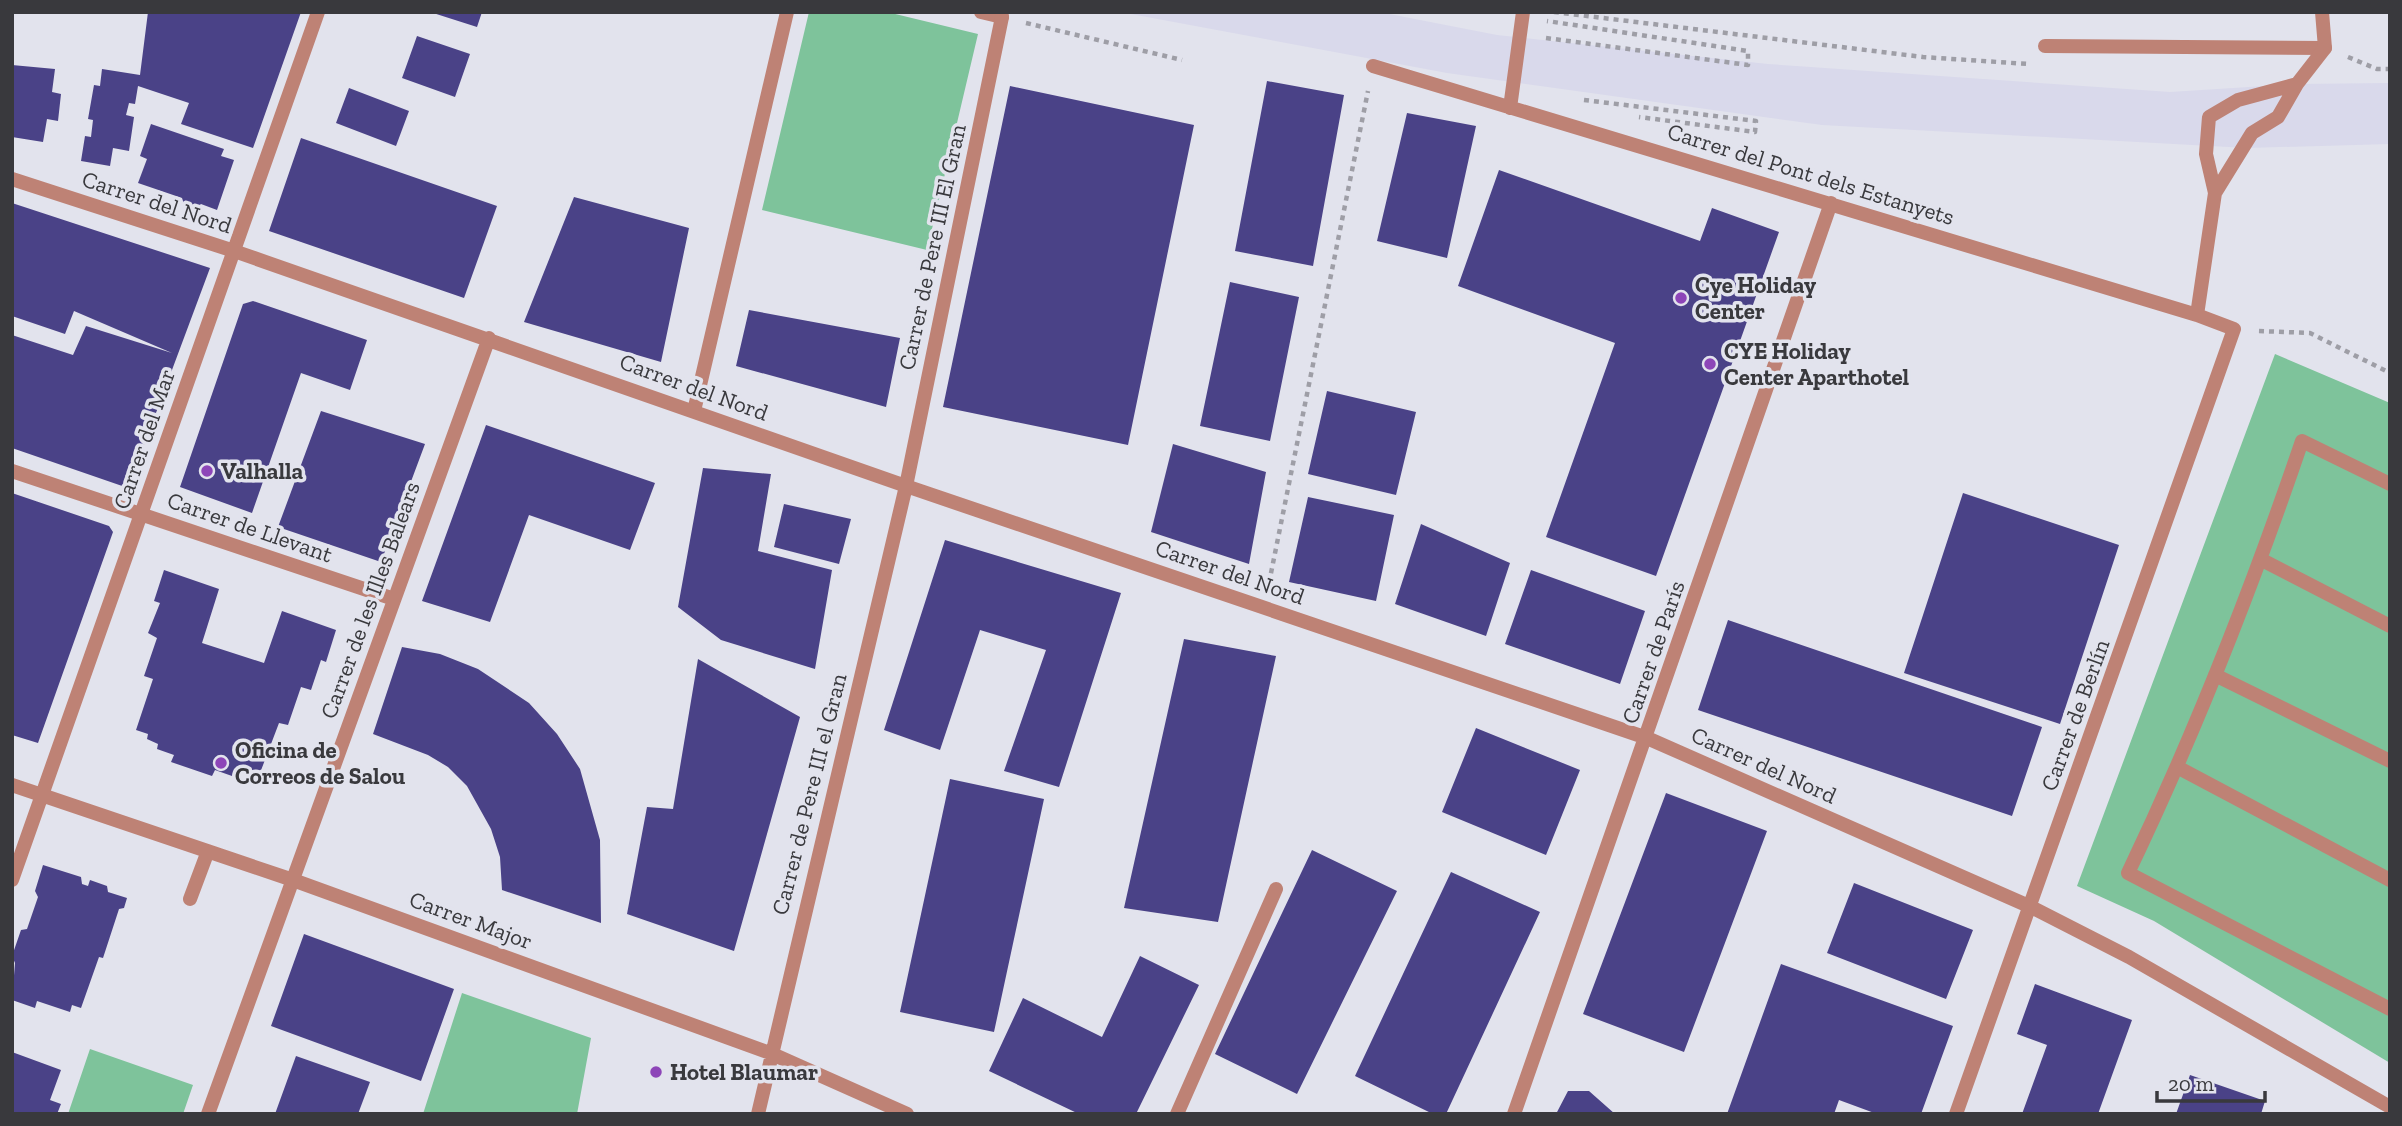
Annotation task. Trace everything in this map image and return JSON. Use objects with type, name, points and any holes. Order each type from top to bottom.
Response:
[{"type":"street","name":"Carrer del Mar","points":[[12,880],[318,12]]},
{"type":"street","points":[[694,411],[787,12]]},
{"type":"street","points":[[981,12],[1002,17]]},
{"type":"street","points":[[1510,108],[1523,12]]},
{"type":"street","points":[[2215,193],[2252,133],[2278,117],[2297,84],[2325,48],[2322,12]]},
{"type":"street","name":"Carrer de Pere III El Gran","points":[[906,486],[1002,17]]},
{"type":"street","points":[[2045,46],[2325,48]]},
{"type":"street","name":"Carrer del Pont dels Estanyets","points":[[1373,66],[1832,203],[2197,315],[2234,329]]},
{"type":"street","points":[[2197,315],[2215,193],[2206,154],[2209,117],[2238,100],[2297,84]]},
{"type":"street","name":"Carrer del Nord","points":[[12,179],[489,338],[906,486],[1647,738],[2031,907],[2129,957],[2390,1107]]},
{"type":"street","name":"Carrer de París","points":[[1514,1114],[1832,203]]},
{"type":"street","name":"Carrer de Berlín","points":[[1956,1114],[2234,329]]},
{"type":"street","name":"Carrer de les Illes Balears","points":[[208,1114],[489,338]]},
{"type":"street","points":[[2390,484],[2302,441],[2262,560],[2179,768],[2128,873],[2390,1009]]},
{"type":"street","name":"Carrer de Llevant","points":[[12,471],[394,599]]},
{"type":"street","name":"Carrer de Pere III el Gran","points":[[758,1114],[770,1053],[906,486]]},
{"type":"street","points":[[2262,560],[2390,626]]},
{"type":"street","points":[[2215,674],[2390,761]]},
{"type":"street","points":[[2179,768],[2390,880]]},
{"type":"street","name":"Carrer Major","points":[[12,785],[293,880],[770,1053],[907,1114]]},
{"type":"street","points":[[190,899],[208,851]]},
{"type":"street","points":[[1177,1114],[1276,889]]},
{"type":"path","points":[[1554,12],[1923,57],[2030,64]]},
{"type":"path","points":[[1002,17],[1182,60]]},
{"type":"path","points":[[1538,20],[1748,51],[1748,65],[1538,37]]},
{"type":"path","points":[[2325,48],[2377,69],[2390,69]]},
{"type":"path","points":[[1264,608],[1324,297],[1373,66]]},
{"type":"path","points":[[1571,99],[1756,121],[1755,132],[1634,116]]},
{"type":"path","points":[[2234,329],[2310,333],[2390,373]]},
{"type":"shaded area","points":[[1120,12],[1379,12],[1497,35],[1768,64],[2170,92],[2297,84],[2390,83],[2390,144],[2247,148],[1822,125],[1447,73]]},
{"type":"green space","points":[[809,12],[887,12],[978,34],[927,250],[762,210]]},
{"type":"green space","points":[[2275,354],[2390,403],[2390,1063],[2154,921],[2077,886]]},
{"type":"green space","points":[[462,993],[591,1038],[577,1114],[423,1114]]},
{"type":"green space","points":[[90,1049],[193,1085],[183,1114],[68,1114]]},
{"type":"building","points":[[148,12],[301,12],[253,148],[181,124],[189,103],[138,86],[135,104],[129,103],[126,115],[134,117],[129,151],[113,148],[110,166],[81,161],[85,136],[91,137],[93,120],[88,119],[94,85],[100,86],[102,69],[140,75]]},
{"type":"building","points":[[430,12],[482,12],[477,27]]},
{"type":"building","points":[[417,36],[470,54],[455,97],[402,78]]},
{"type":"building","points":[[12,65],[55,69],[52,92],[61,94],[58,121],[47,119],[43,142],[12,137]]},
{"type":"building","points":[[1267,81],[1344,95],[1313,266],[1235,251]]},
{"type":"building","points":[[1010,86],[1194,125],[1128,445],[943,407]]},
{"type":"building","points":[[349,88],[409,111],[396,146],[336,123]]},
{"type":"building","points":[[1407,113],[1476,126],[1447,258],[1377,241]]},
{"type":"building","points":[[151,124],[224,149],[221,156],[234,160],[217,210],[201,204],[196,208],[184,204],[182,198],[138,183],[147,159],[140,156]]},
{"type":"building","points":[[301,138],[497,206],[464,298],[269,231]]},
{"type":"building","points":[[1499,170],[1700,241],[1712,208],[1779,232],[1656,576],[1546,537],[1615,343],[1458,286]]},
{"type":"building","points":[[574,197],[689,228],[661,362],[524,322]]},
{"type":"building","points":[[12,203],[210,268],[128,488],[12,448],[12,335],[73,355],[86,326],[172,353],[74,311],[65,334],[12,316]]},
{"type":"building","points":[[1230,282],[1299,297],[1270,441],[1200,426]]},
{"type":"building","points":[[253,301],[367,340],[350,390],[301,373],[252,513],[180,487],[243,304]]},
{"type":"building","points":[[749,310],[900,338],[886,407],[736,366]]},
{"type":"building","points":[[1327,391],[1416,412],[1396,495],[1308,474]]},
{"type":"building","points":[[321,411],[425,444],[381,562],[278,527]]},
{"type":"building","points":[[486,425],[655,483],[630,550],[529,515],[490,622],[422,601]]},
{"type":"building","points":[[1173,444],[1266,472],[1249,564],[1151,532]]},
{"type":"building","points":[[703,468],[771,474],[758,551],[832,570],[815,669],[721,640],[678,607]]},
{"type":"building","points":[[12,493],[109,526],[113,532],[38,743],[12,735]]},
{"type":"building","points":[[1963,493],[2119,545],[2060,724],[1904,673]]},
{"type":"building","points":[[1308,497],[1394,515],[1376,601],[1289,582]]},
{"type":"building","points":[[784,504],[851,519],[839,564],[774,547]]},
{"type":"building","points":[[1421,524],[1510,563],[1486,636],[1395,604]]},
{"type":"building","points":[[945,540],[1121,593],[1059,787],[1004,771],[1046,650],[980,630],[940,750],[884,730]]},
{"type":"building","points":[[164,570],[219,589],[202,643],[264,663],[282,611],[336,630],[326,662],[321,660],[311,690],[301,687],[288,725],[279,723],[260,773],[249,769],[246,774],[235,770],[232,776],[215,770],[212,776],[171,762],[174,755],[157,749],[158,744],[147,739],[148,734],[136,730],[153,679],[144,676],[157,638],[148,633],[160,603],[154,601]]},
{"type":"building","points":[[1531,570],[1645,611],[1620,684],[1505,644]]},
{"type":"building","points":[[1728,620],[2042,727],[2012,816],[1698,710]]},
{"type":"building","points":[[1184,639],[1276,656],[1218,922],[1124,908]]},
{"type":"building","points":[[402,647],[440,654],[478,669],[529,703],[557,734],[580,769],[600,840],[601,923],[502,890],[500,857],[491,829],[467,786],[448,767],[428,755],[373,734]]},
{"type":"building","points":[[698,659],[800,717],[734,951],[627,914],[647,807],[673,809]]},
{"type":"building","points":[[1476,728],[1580,770],[1546,855],[1442,812]]},
{"type":"building","points":[[950,779],[1044,799],[994,1032],[900,1012]]},
{"type":"building","points":[[1666,793],[1767,831],[1684,1052],[1583,1014]]},
{"type":"building","points":[[1312,850],[1397,891],[1297,1094],[1215,1054]]},
{"type":"building","points":[[43,865],[81,877],[82,884],[88,886],[90,880],[107,886],[108,892],[127,898],[124,908],[119,909],[103,958],[99,957],[81,1008],[72,1005],[70,1012],[37,1001],[35,1008],[12,1000],[15,963],[12,956],[21,930],[27,929],[38,897],[35,891]]},
{"type":"building","points":[[1451,872],[1540,912],[1446,1114],[1433,1114],[1355,1076]]},
{"type":"building","points":[[1854,883],[1973,930],[1946,999],[1827,953]]},
{"type":"building","points":[[304,934],[454,989],[421,1081],[271,1026]]},
{"type":"building","points":[[1140,956],[1199,985],[1136,1114],[1079,1114],[989,1071],[1023,998],[1102,1037]]},
{"type":"building","points":[[1781,964],[1953,1026],[1921,1114],[1877,1114],[1839,1100],[1834,1114],[1727,1114]]},
{"type":"building","points":[[2035,984],[2132,1020],[2098,1114],[2022,1114],[2047,1045],[2017,1034]]},
{"type":"building","points":[[12,1052],[61,1070],[50,1100],[61,1104],[57,1114],[12,1114]]},
{"type":"building","points":[[296,1056],[370,1082],[358,1114],[275,1114]]},
{"type":"building","points":[[2190,1075],[2265,1101],[2261,1114],[2176,1114]]},
{"type":"building","points":[[1568,1091],[1589,1091],[1615,1114],[1556,1114]]},
{"type":"place","name":"Cye Holiday Center","points":[[1681,298]]},
{"type":"place","name":"CYE Holiday Center Aparthotel","points":[[1710,364]]},
{"type":"place","name":"Valhalla","points":[[207,471]]},
{"type":"place","name":"Oficina de Correos de Salou","points":[[221,763]]},
{"type":"place","name":"Hotel Blaumar","points":[[656,1072]]}]
